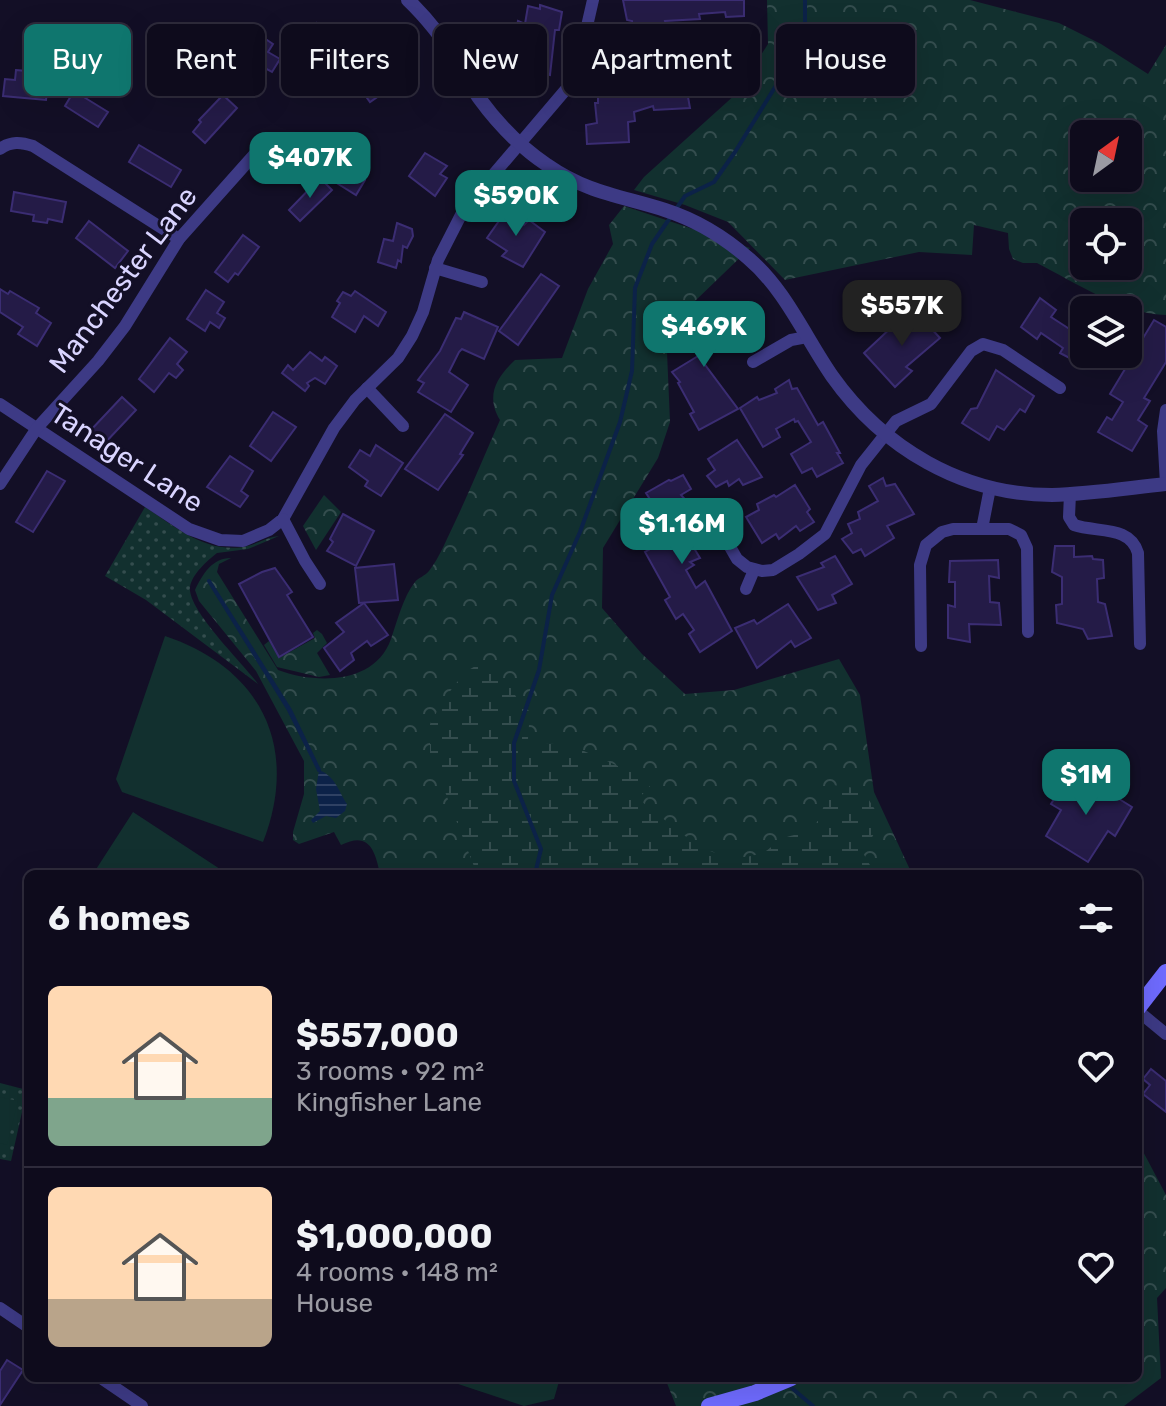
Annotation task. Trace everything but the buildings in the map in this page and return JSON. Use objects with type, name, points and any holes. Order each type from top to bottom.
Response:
[{"type":"main road","points":[[1142,1005],[1166,972]]},
{"type":"main road","points":[[709,1406],[782,1382]]},
{"type":"street","points":[[395,0],[434,29]]},
{"type":"street","points":[[408,0],[434,29]]},
{"type":"street","points":[[588,24],[593,0]]},
{"type":"street","points":[[320,584],[283,519],[334,428],[367,388],[398,358],[412,336],[423,312],[435,268],[449,234],[464,209],[563,93]]},
{"type":"street","points":[[478,96],[519,144],[574,182],[601,194],[673,213],[724,239],[751,260],[773,284],[853,403],[885,435],[935,468],[990,488],[1023,493],[1070,494],[1166,484],[1163,431],[1166,410]]},
{"type":"street","points":[[0,149],[23,142],[33,146],[179,239]]},
{"type":"street","name":"Manchester Lane","points":[[0,484],[37,428],[98,361],[125,326],[179,239],[261,147]]},
{"type":"street","points":[[435,268],[482,282]]},
{"type":"street","points":[[753,362],[791,340],[807,337]]},
{"type":"street","points":[[714,519],[737,559],[754,570],[773,570],[825,534],[861,465],[896,421],[931,404],[971,351],[983,344],[1003,350],[1060,388]]},
{"type":"street","points":[[367,388],[403,426]]},
{"type":"street","name":"Tanager Lane","points":[[0,404],[189,529],[205,536],[243,541],[269,530],[283,519]]},
{"type":"street","points":[[982,529],[990,488]]},
{"type":"street","points":[[1070,494],[1069,517],[1074,525],[1128,535],[1136,543],[1140,644]]},
{"type":"street","points":[[921,646],[920,565],[926,545],[942,532],[953,529],[1016,531],[1025,540],[1028,632]]},
{"type":"street","points":[[746,589],[754,570]]},
{"type":"street","points":[[1142,1013],[1166,1034]]},
{"type":"street","points":[[0,1308],[24,1324]]},
{"type":"street","points":[[107,1382],[142,1406]]},
{"type":"green space","points":[[767,0],[970,0],[1059,23],[1101,44],[1148,74],[1166,45],[1166,315],[1142,312],[1142,296],[1100,296],[1037,263],[1013,259],[1008,233],[974,225],[972,255],[919,252],[785,280],[728,222],[634,190],[644,177],[734,96],[760,96],[760,57],[768,44]]},
{"type":"green space","points":[[624,206],[750,248],[666,329],[670,422],[658,458],[603,548],[602,608],[642,654],[685,694],[734,690],[839,659],[860,695],[874,792],[910,870],[379,870],[373,851],[364,842],[358,840],[341,845],[334,832],[299,844],[293,840],[304,794],[304,761],[256,671],[199,601],[195,590],[198,584],[213,564],[231,558],[219,564],[217,572],[278,670],[309,678],[326,678],[358,673],[372,665],[391,639],[411,588],[437,560],[467,496],[500,420],[493,402],[498,380],[515,360],[562,358],[588,289],[613,244],[609,225]]},
{"type":"green space","points":[[324,495],[341,512],[316,550],[303,526]]},
{"type":"green space","points":[[145,507],[179,530],[216,546],[243,547],[279,536],[248,549],[217,553],[197,573],[190,587],[191,597],[206,622],[258,684],[146,600],[105,576]]},
{"type":"green space","points":[[317,630],[327,643],[317,653],[330,675],[319,677],[277,667],[264,645],[269,641],[279,658],[315,638],[313,633]]},
{"type":"green space","points":[[165,636],[198,650],[226,668],[248,690],[264,715],[274,744],[277,774],[273,807],[263,842],[122,792],[116,779]]},
{"type":"green space","points":[[479,664],[506,680],[530,712],[527,751],[548,743],[568,744],[645,778],[652,784],[638,799],[695,843],[726,856],[743,857],[762,853],[779,840],[813,831],[833,785],[862,789],[879,816],[875,832],[863,853],[873,870],[475,870],[430,753],[430,724],[465,672]]},
{"type":"green space","points":[[133,812],[220,869],[219,870],[96,870]]},
{"type":"green space","points":[[0,1083],[24,1089],[24,1103],[11,1161],[0,1159]]},
{"type":"green space","points":[[0,1097],[18,1101],[7,1145],[0,1143]]},
{"type":"green space","points":[[1142,1150],[1166,1195],[1166,1288],[1157,1298],[1161,1378],[1124,1406],[676,1406],[667,1382],[1142,1382]]},
{"type":"green space","points":[[452,1382],[559,1382],[554,1399],[524,1406]]},
{"type":"water","points":[[319,770],[333,780],[347,804],[345,811],[336,818],[326,816],[313,823],[311,820],[320,811],[316,789]]},
{"type":"waterway","points":[[536,870],[541,849],[514,781],[514,743],[539,670],[552,595],[580,532],[620,422],[632,371],[635,288],[652,244],[685,196],[714,182],[793,58],[805,30],[805,0]]},
{"type":"waterway","points":[[209,581],[290,710],[319,770],[289,710],[209,581]]},
{"type":"waterway","points":[[786,1383],[813,1406]]}]
